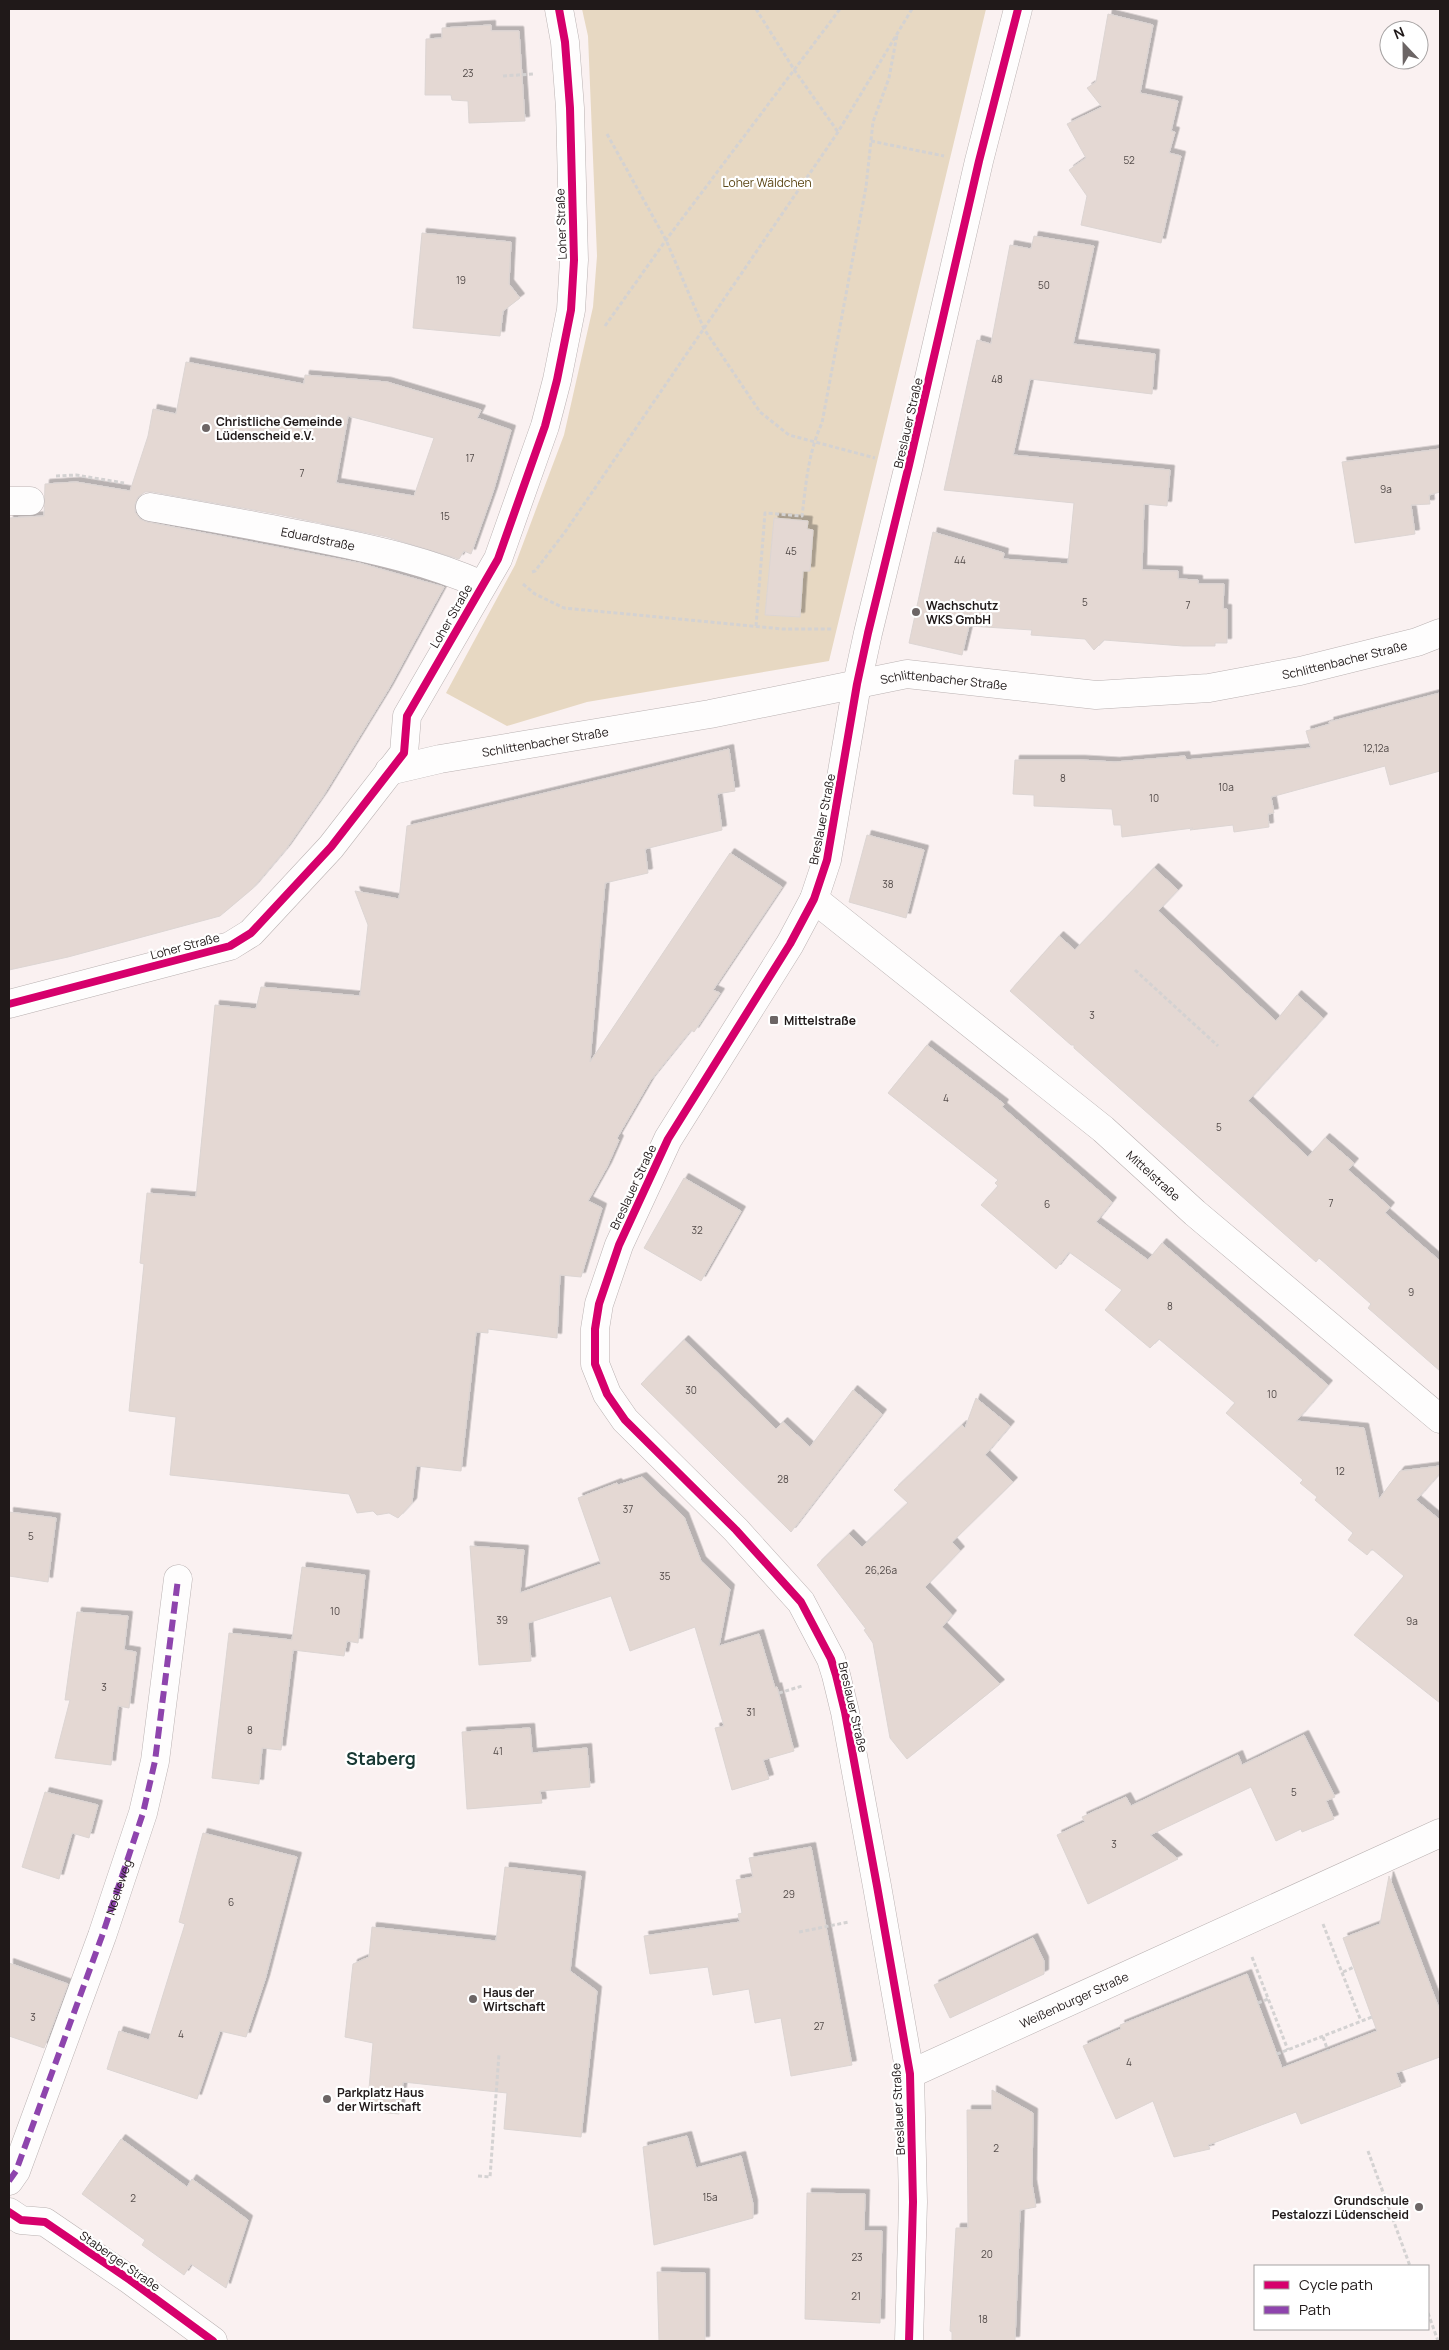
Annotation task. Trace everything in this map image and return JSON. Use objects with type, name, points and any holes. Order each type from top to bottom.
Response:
[{"type":"street","name":"Loher Straße","points":[[9,1004],[230,946],[251,933],[325,855],[404,753],[407,716],[498,559],[545,426],[557,380],[571,310],[574,260],[570,108],[565,42],[559,9]]},
{"type":"street","name":"Breslauer Straße","points":[[909,2341],[913,2202],[910,2074],[845,1712],[831,1659],[801,1602],[736,1530],[625,1420],[607,1394],[595,1364],[595,1336],[599,1304],[619,1245],[668,1139],[790,944],[814,899],[828,860],[857,684],[910,465],[979,161],[1018,9]]},
{"type":"street","name":"Eduardstraße","points":[[150,507],[402,555],[456,573],[482,585]]},
{"type":"street","name":"Schlittenbacher Straße","points":[[389,771],[440,759],[710,714],[908,674],[1096,695],[1209,688],[1300,672],[1417,642],[1440,632]]},
{"type":"street","name":"Mittelstraße","points":[[814,899],[1103,1129],[1195,1213],[1440,1419]]},
{"type":"street","name":"Noelleweg","points":[[9,2181],[16,2171],[102,1936],[143,1813],[155,1761],[178,1579]]},
{"type":"street","name":"Weißenburger Straße","points":[[910,2074],[1238,1924],[1310,1894],[1440,1833]]},
{"type":"street","name":"Staberger Straße","points":[[9,2212],[21,2220],[45,2222],[130,2280],[213,2341]]},
{"type":"path","points":[[756,9],[795,71],[838,132]]},
{"type":"path","points":[[601,331],[666,240],[840,9]]},
{"type":"path","points":[[527,572],[535,571],[564,532],[704,329],[838,132],[912,9]]},
{"type":"path","points":[[756,626],[765,514],[802,516],[808,466],[813,442],[822,423],[866,187],[873,122],[888,78],[897,32]]},
{"type":"path","points":[[606,132],[666,240],[704,329],[760,412],[789,435],[910,465]]},
{"type":"path","points":[[871,141],[951,157]]},
{"type":"path","points":[[54,476],[76,475],[133,484]]},
{"type":"path","points":[[517,579],[535,594],[564,608],[783,629],[837,629]]},
{"type":"path","points":[[1135,970],[1218,1046]]},
{"type":"path","points":[[1310,1894],[1343,1972],[1361,2021]]},
{"type":"path","points":[[1238,1924],[1288,2050]]},
{"type":"path","points":[[799,1932],[809,1929]]},
{"type":"path","points":[[1343,1972],[1354,1967]]},
{"type":"path","points":[[1258,2003],[1268,1999]]},
{"type":"path","points":[[1277,2054],[1372,2017]]},
{"type":"path","points":[[1322,2037],[1328,2050]]},
{"type":"path","points":[[478,2176],[490,2177],[498,2054]]},
{"type":"path","points":[[1368,2151],[1410,2265]]},
{"type":"path","points":[[1429,2316],[1438,2341]]},
{"type":"green space","name":"Loher Wäldchen","points":[[582,9],[986,9],[829,661],[587,702],[507,726],[446,693],[515,565],[564,435],[593,307],[597,256],[588,36]]},
{"type":"building","points":[[1108,14],[1153,25],[1140,93],[1178,101],[1171,131],[1175,132],[1169,153],[1181,156],[1161,243],[1081,225],[1087,196],[1069,170],[1086,158],[1067,124],[1102,107],[1087,88],[1096,82]]},
{"type":"building","points":[[491,25],[491,31],[519,31],[525,121],[469,123],[468,101],[452,100],[451,95],[425,95],[426,39],[442,38],[442,28]]},
{"type":"building","points":[[422,233],[511,242],[509,284],[520,298],[503,311],[500,336],[413,328]]},
{"type":"building","points":[[1034,236],[1094,246],[1073,344],[1155,354],[1152,394],[1030,379],[1013,455],[1170,470],[1167,506],[1144,504],[1142,570],[1178,571],[1178,579],[1198,580],[1198,584],[1224,584],[1223,609],[1227,609],[1227,643],[1215,643],[1215,646],[1183,646],[1104,640],[1094,650],[1085,639],[1031,635],[1032,630],[969,626],[962,655],[909,643],[933,532],[1004,553],[1003,559],[1068,564],[1074,503],[944,490],[977,340],[991,344],[1010,245],[1031,249]]},
{"type":"building","points":[[186,362],[304,384],[305,375],[387,382],[481,410],[477,418],[511,430],[493,492],[471,554],[464,551],[459,559],[387,537],[282,515],[153,492],[145,492],[138,497],[135,504],[135,512],[140,519],[147,522],[359,563],[444,587],[388,690],[323,796],[286,849],[252,889],[220,916],[68,957],[9,970],[9,518],[44,516],[45,484],[76,482],[130,491],[148,436],[153,409],[176,414]],"holes":[[[348,416],[434,438],[414,496],[336,483]]]},
{"type":"building","points":[[1440,449],[1440,492],[1429,495],[1430,504],[1411,505],[1415,534],[1355,543],[1342,462]]},
{"type":"building","points":[[774,518],[808,521],[807,529],[813,530],[810,571],[803,571],[800,617],[765,615]]},
{"type":"building","points":[[1440,693],[1440,771],[1390,785],[1385,766],[1271,797],[1274,813],[1268,814],[1269,827],[1234,832],[1233,825],[1122,837],[1121,825],[1114,825],[1112,809],[1034,806],[1034,795],[1013,794],[1015,760],[1115,762],[1185,756],[1186,760],[1311,748],[1306,731],[1330,724],[1329,722]]},
{"type":"building","points":[[729,749],[735,791],[717,794],[722,830],[645,849],[648,873],[605,883],[590,1062],[730,853],[782,887],[713,990],[720,993],[694,1032],[691,1030],[650,1081],[617,1138],[619,1140],[607,1167],[588,1201],[602,1208],[581,1277],[560,1275],[557,1338],[488,1329],[488,1333],[476,1332],[461,1471],[416,1466],[412,1503],[398,1518],[389,1513],[377,1515],[373,1511],[357,1513],[349,1494],[170,1475],[176,1417],[129,1411],[144,1264],[140,1263],[147,1193],[196,1197],[215,1005],[256,1009],[261,987],[360,996],[368,925],[355,891],[399,899],[407,826]]},
{"type":"building","points":[[867,835],[924,850],[906,918],[849,902]]},
{"type":"building","points":[[1154,868],[1178,890],[1158,911],[1276,1021],[1297,995],[1323,1018],[1248,1101],[1308,1157],[1325,1138],[1354,1163],[1348,1170],[1390,1207],[1385,1213],[1440,1261],[1440,1371],[1368,1308],[1371,1304],[1319,1258],[1316,1262],[1074,1048],[1074,1045],[1071,1045],[1010,991],[1059,936],[1075,950]]},
{"type":"building","points":[[927,1045],[1004,1104],[1002,1107],[1112,1202],[1096,1222],[1148,1260],[1162,1243],[1328,1385],[1296,1421],[1364,1428],[1379,1499],[1400,1471],[1440,1466],[1440,1473],[1416,1500],[1440,1520],[1440,1703],[1354,1635],[1404,1576],[1372,1549],[1367,1555],[1348,1540],[1353,1533],[1315,1500],[1317,1497],[1300,1483],[1303,1480],[1226,1413],[1235,1403],[1159,1339],[1150,1348],[1105,1310],[1122,1290],[1069,1252],[1056,1269],[981,1205],[998,1186],[995,1183],[998,1180],[888,1093]]},
{"type":"building","points":[[684,1178],[741,1211],[701,1281],[644,1248]]},
{"type":"building","points":[[684,1340],[776,1429],[783,1422],[810,1447],[853,1390],[882,1414],[791,1532],[641,1384]]},
{"type":"building","points":[[976,1398],[1010,1426],[985,1455],[1013,1482],[952,1542],[960,1551],[925,1587],[952,1615],[942,1627],[1000,1684],[907,1759],[890,1738],[873,1643],[864,1630],[866,1629],[817,1565],[849,1534],[862,1547],[908,1503],[894,1490],[962,1425],[965,1428]]},
{"type":"building","points":[[642,1477],[684,1517],[701,1561],[730,1589],[719,1646],[759,1634],[775,1688],[777,1687],[794,1751],[763,1760],[769,1779],[732,1790],[715,1728],[724,1726],[695,1627],[630,1651],[611,1596],[528,1623],[531,1661],[479,1665],[470,1546],[524,1550],[520,1593],[601,1564],[578,1498],[617,1483],[618,1485]]},
{"type":"building","points":[[9,1512],[56,1518],[48,1582],[9,1576]]},
{"type":"building","points":[[302,1567],[365,1575],[358,1643],[347,1641],[344,1656],[293,1650],[281,1750],[262,1748],[259,1784],[212,1778],[229,1633],[292,1640]]},
{"type":"building","points":[[77,1612],[128,1616],[124,1650],[136,1652],[129,1708],[118,1706],[111,1765],[55,1758],[70,1700],[65,1700]]},
{"type":"building","points":[[530,1728],[532,1753],[587,1748],[590,1787],[540,1791],[542,1803],[467,1809],[462,1732]]},
{"type":"building","points":[[1304,1735],[1335,1797],[1326,1801],[1334,1819],[1302,1832],[1301,1829],[1276,1841],[1251,1787],[1150,1835],[1178,1859],[1088,1904],[1057,1835],[1085,1822],[1082,1817],[1126,1797],[1131,1806],[1238,1755],[1242,1765]]},
{"type":"building","points":[[45,1792],[98,1805],[89,1838],[72,1833],[59,1879],[22,1867]]},
{"type":"building","points":[[203,1833],[297,1857],[265,1980],[246,2037],[220,2031],[197,2099],[107,2069],[119,2031],[149,2040],[185,1924],[179,1922]]},
{"type":"building","points":[[811,1847],[852,2065],[791,2076],[781,2018],[755,2023],[749,1989],[713,1995],[708,1967],[650,1974],[644,1936],[740,1922],[738,1914],[742,1913],[736,1880],[753,1877],[749,1858]]},
{"type":"building","name":"Haus der Wirtschaft","points":[[505,1867],[581,1876],[570,1971],[597,1991],[581,2137],[504,2129],[507,2093],[403,2082],[399,2114],[367,2111],[373,2043],[345,2037],[353,1964],[369,1957],[372,1927],[496,1941]]},
{"type":"building","points":[[1389,1876],[1440,2011],[1440,2057],[1396,2073],[1401,2086],[1301,2124],[1296,2112],[1208,2145],[1210,2149],[1174,2157],[1153,2101],[1116,2119],[1083,2046],[1121,2029],[1120,2025],[1247,1974],[1282,2068],[1377,2031],[1343,1938],[1380,1924]]},
{"type":"building","points":[[1033,1938],[1044,1961],[1044,1974],[950,2018],[934,1985]]},
{"type":"building","points":[[9,1963],[68,1984],[44,2048],[9,2036]]},
{"type":"building","points":[[992,2090],[1033,2113],[1032,2184],[1036,2207],[1020,2210],[1015,2341],[952,2341],[952,2332],[950,2331],[956,2228],[968,2228],[967,2110],[992,2110]]},
{"type":"building","points":[[687,2136],[696,2168],[741,2156],[753,2204],[753,2218],[654,2245],[643,2147]]},
{"type":"building","points":[[121,2139],[187,2187],[192,2179],[248,2220],[226,2288],[191,2264],[184,2275],[142,2245],[145,2240],[82,2194]]},
{"type":"building","points":[[807,2193],[865,2194],[864,2231],[882,2231],[880,2323],[805,2319]]},
{"type":"building","points":[[657,2272],[705,2273],[705,2341],[659,2341]]},
{"type":"marked path","points":[[9,2181],[16,2171],[102,1936],[143,1813],[155,1761],[178,1579]]},
{"type":"cycle path","points":[[9,1004],[230,946],[251,933],[331,847],[404,753],[407,716],[498,559],[545,426],[557,380],[571,310],[574,260],[570,108],[565,42],[559,9]]},
{"type":"cycle path","points":[[909,2341],[913,2202],[910,2074],[845,1712],[836,1675],[831,1659],[801,1602],[736,1530],[625,1420],[607,1394],[595,1364],[595,1329],[599,1304],[619,1245],[668,1139],[790,944],[814,899],[827,860],[857,684],[868,633],[979,161],[1018,9]]},
{"type":"cycle path","points":[[9,2212],[21,2220],[45,2222],[130,2280],[213,2341]]},
{"type":"place","name":"Christliche Gemeinde Lüdenscheid e.V.","points":[[206,428]]},
{"type":"place","name":"Wachschutz WKS GmbH","points":[[916,612]]},
{"type":"place","name":"Mittelstraße","points":[[774,1020]]},
{"type":"place","name":"Haus der Wirtschaft","points":[[473,1999]]},
{"type":"place","name":"Parkplatz Haus der Wirtschaft","points":[[327,2099]]},
{"type":"place","name":"Grundschule Pestalozzi Lüdenscheid","points":[[1419,2207]]},
{"type":"district","name":"Staberg","points":[[381,1758]]}]
